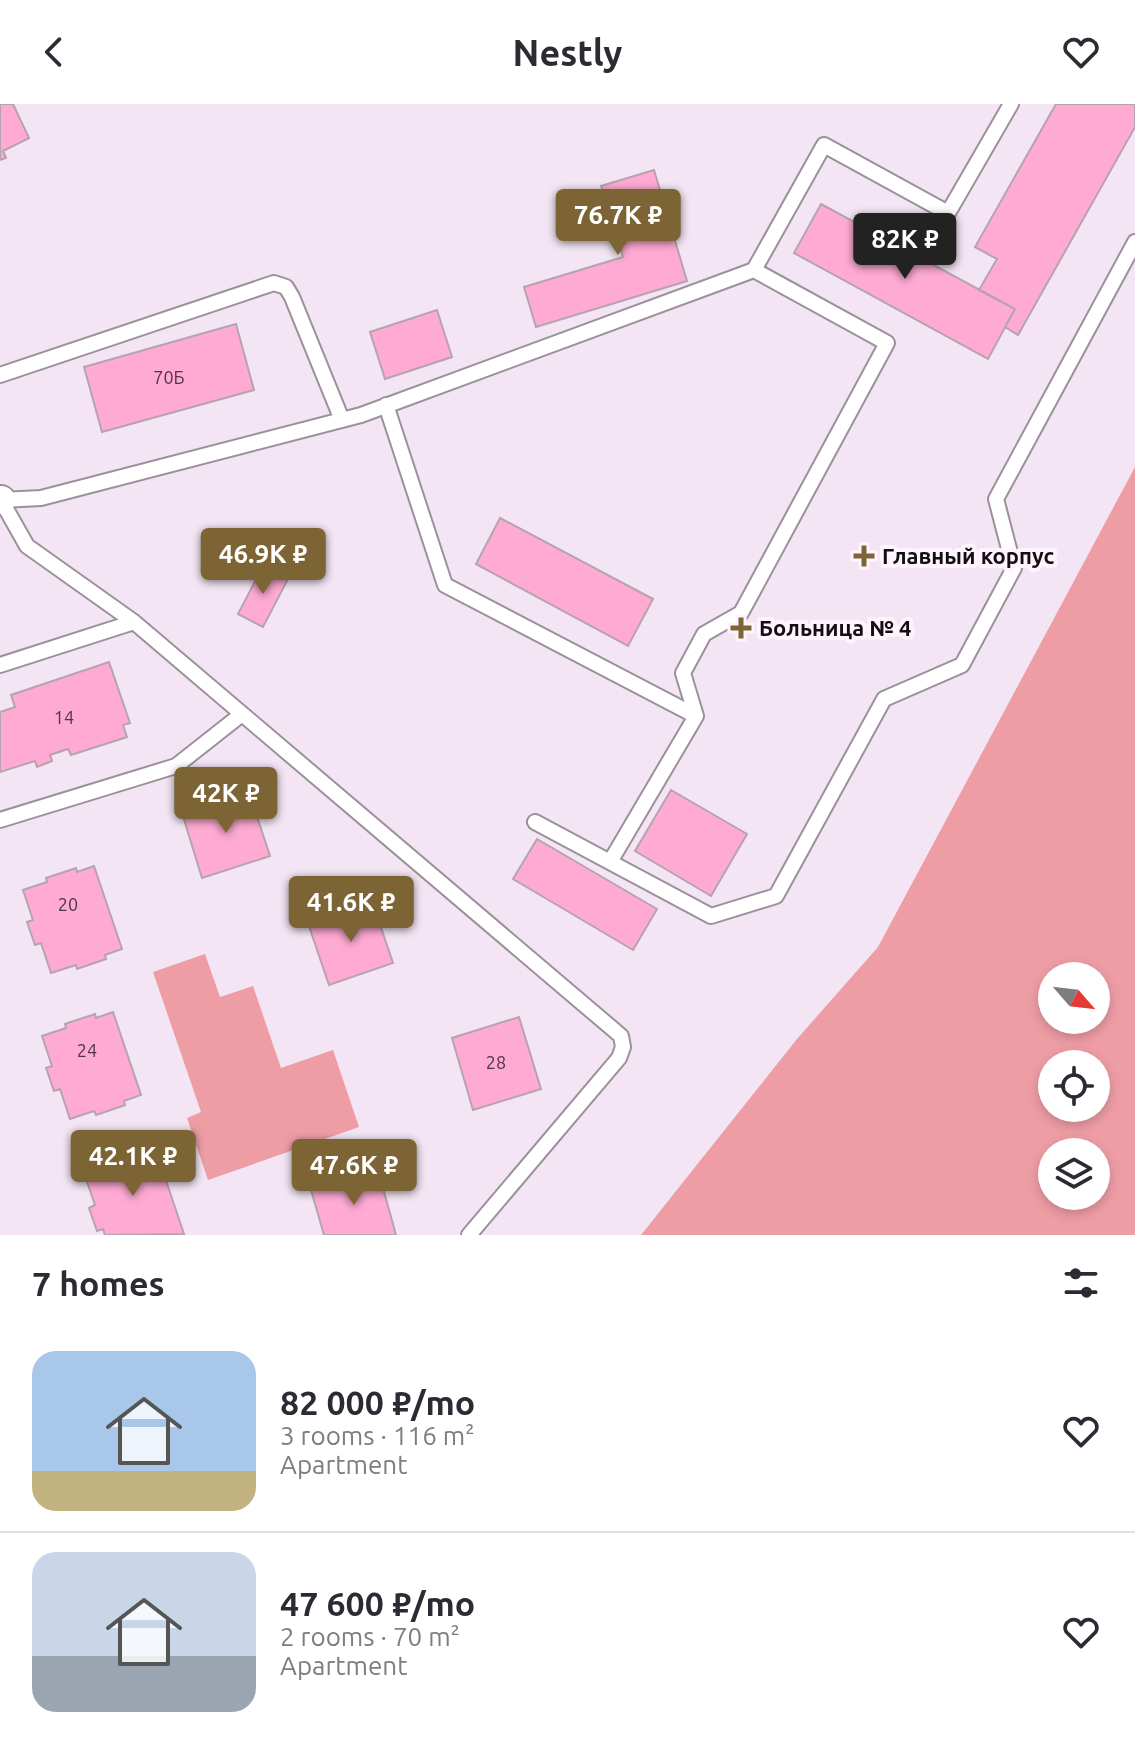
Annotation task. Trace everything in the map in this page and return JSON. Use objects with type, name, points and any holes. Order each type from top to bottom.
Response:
[{"type":"lane","points":[[469,1235],[619,1058],[623,1047],[621,1036],[134,622],[27,546],[0,500],[41,498],[342,420],[754,270],[824,145],[948,213],[1011,104]]},
{"type":"lane","points":[[535,822],[711,916],[776,896],[884,699],[962,665],[1014,568],[996,499],[1135,242]]},
{"type":"lane","points":[[610,862],[696,716],[683,673],[704,634],[741,613],[887,343],[754,270]]},
{"type":"lane","points":[[0,375],[274,283],[286,287],[292,297],[342,420]]},
{"type":"lane","points":[[386,405],[445,585],[696,716]]},
{"type":"lane","points":[[0,665],[134,622]]},
{"type":"lane","points":[[0,820],[176,766],[242,714]]},
{"type":"shaded area","points":[[1135,467],[1135,1235],[641,1235],[797,1039],[878,947]]},
{"type":"shaded area","points":[[205,954],[220,997],[253,986],[281,1068],[333,1050],[359,1127],[208,1180],[187,1118],[201,1112],[153,972]]},
{"type":"building","points":[[0,104],[13,104],[29,138],[3,151],[6,158],[0,160]]},
{"type":"building","points":[[1056,104],[1135,104],[1135,127],[1018,335],[1005,327],[1015,309],[979,290],[997,259],[975,247]]},
{"type":"building","points":[[654,170],[687,281],[536,327],[524,287],[623,257],[601,186]]},
{"type":"building","points":[[821,204],[1015,309],[988,359],[794,253]]},
{"type":"building","points":[[437,310],[452,357],[385,379],[370,332]]},
{"type":"building","points":[[236,324],[254,390],[102,432],[84,367]]},
{"type":"building","points":[[500,518],[653,599],[628,646],[476,564]]},
{"type":"building","points":[[263,566],[288,579],[263,627],[238,614]]},
{"type":"building","points":[[109,662],[130,723],[123,725],[127,737],[71,755],[68,749],[50,755],[52,761],[37,767],[35,761],[0,772],[0,712],[15,707],[11,695]]},
{"type":"building","points":[[671,790],[747,834],[711,896],[635,851]]},
{"type":"building","points":[[249,792],[270,856],[202,878],[182,813]]},
{"type":"building","points":[[537,839],[657,909],[633,950],[513,879]]},
{"type":"building","points":[[94,866],[122,949],[105,955],[106,959],[77,969],[76,965],[51,973],[41,943],[35,945],[27,922],[33,920],[23,890],[47,882],[46,878],[76,868],[77,872]]},
{"type":"building","points":[[373,904],[393,963],[329,985],[309,926]]},
{"type":"building","points":[[113,1012],[141,1095],[124,1101],[125,1105],[96,1115],[94,1111],[70,1119],[60,1089],[54,1091],[46,1068],[52,1066],[42,1036],[66,1028],[65,1024],[95,1014],[96,1018]]},
{"type":"building","points":[[519,1017],[541,1089],[473,1110],[452,1038]]},
{"type":"building","points":[[156,1151],[184,1234],[105,1235],[103,1229],[97,1231],[89,1208],[95,1205],[85,1176],[109,1167],[108,1163],[138,1153],[139,1157]]},
{"type":"building","points":[[378,1170],[396,1235],[324,1235],[311,1190]]},
{"type":"place","name":"Главный корпус","points":[[864,556]]},
{"type":"place","name":"Больница № 4","points":[[741,628]]}]
